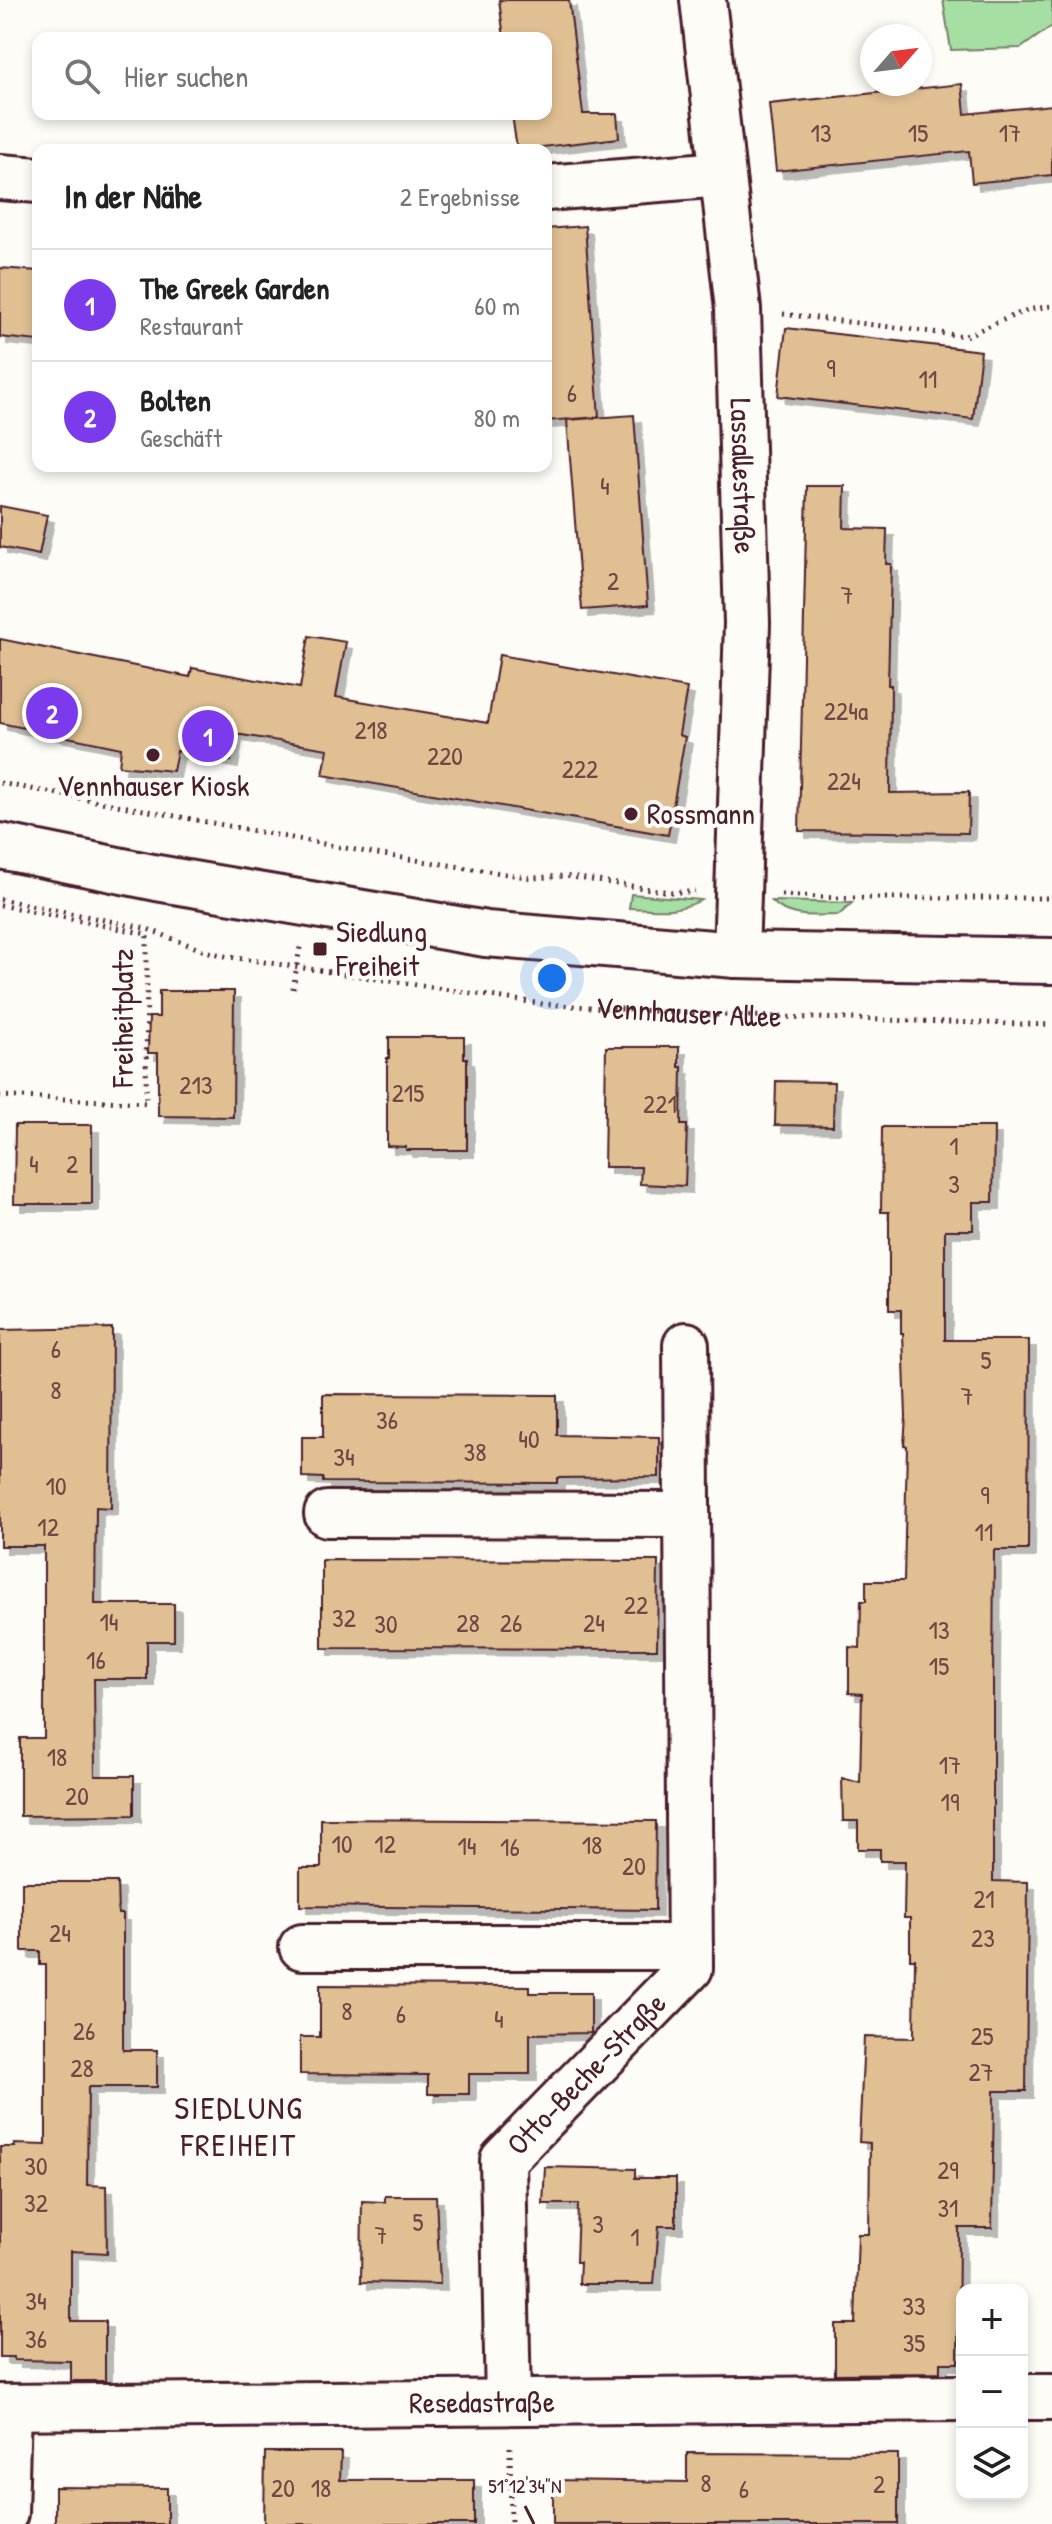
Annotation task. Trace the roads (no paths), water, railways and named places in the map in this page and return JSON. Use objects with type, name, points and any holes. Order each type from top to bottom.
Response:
[{"type":"street","name":"Lassallestraße","points":[[703,0],[738,309],[747,623],[736,955]]},
{"type":"street","points":[[552,188],[722,174]]},
{"type":"street","points":[[0,177],[32,180]]},
{"type":"street","name":"Vennhauser Allee","points":[[0,846],[157,878],[486,934],[736,955],[1052,961]]},
{"type":"street","name":"Otto-Beche-Straße","points":[[508,2402],[503,2160],[690,1968],[686,1345]]},
{"type":"street","points":[[327,1514],[687,1515]]},
{"type":"street","name":"Otto-Beche-Straße","points":[[302,1947],[690,1947]]},
{"type":"street","points":[[1028,2397],[1052,2397]]},
{"type":"street","name":"Resedastraße","points":[[4,2407],[956,2398]]},
{"type":"street","points":[[0,2514],[5,2513],[4,2407]]},
{"type":"place","name":"Bolten","points":[[52,713]]},
{"type":"place","name":"The Greek Garden","points":[[208,736]]},
{"type":"place","name":"Vennhauser Kiosk","points":[[153,755]]},
{"type":"place","name":"Rossmann","points":[[631,814]]},
{"type":"place","name":"Siedlung Freiheit","points":[[320,949]]},
{"type":"district","name":"SIEDLUNG FREIHEIT","points":[[239,2126]]}]
